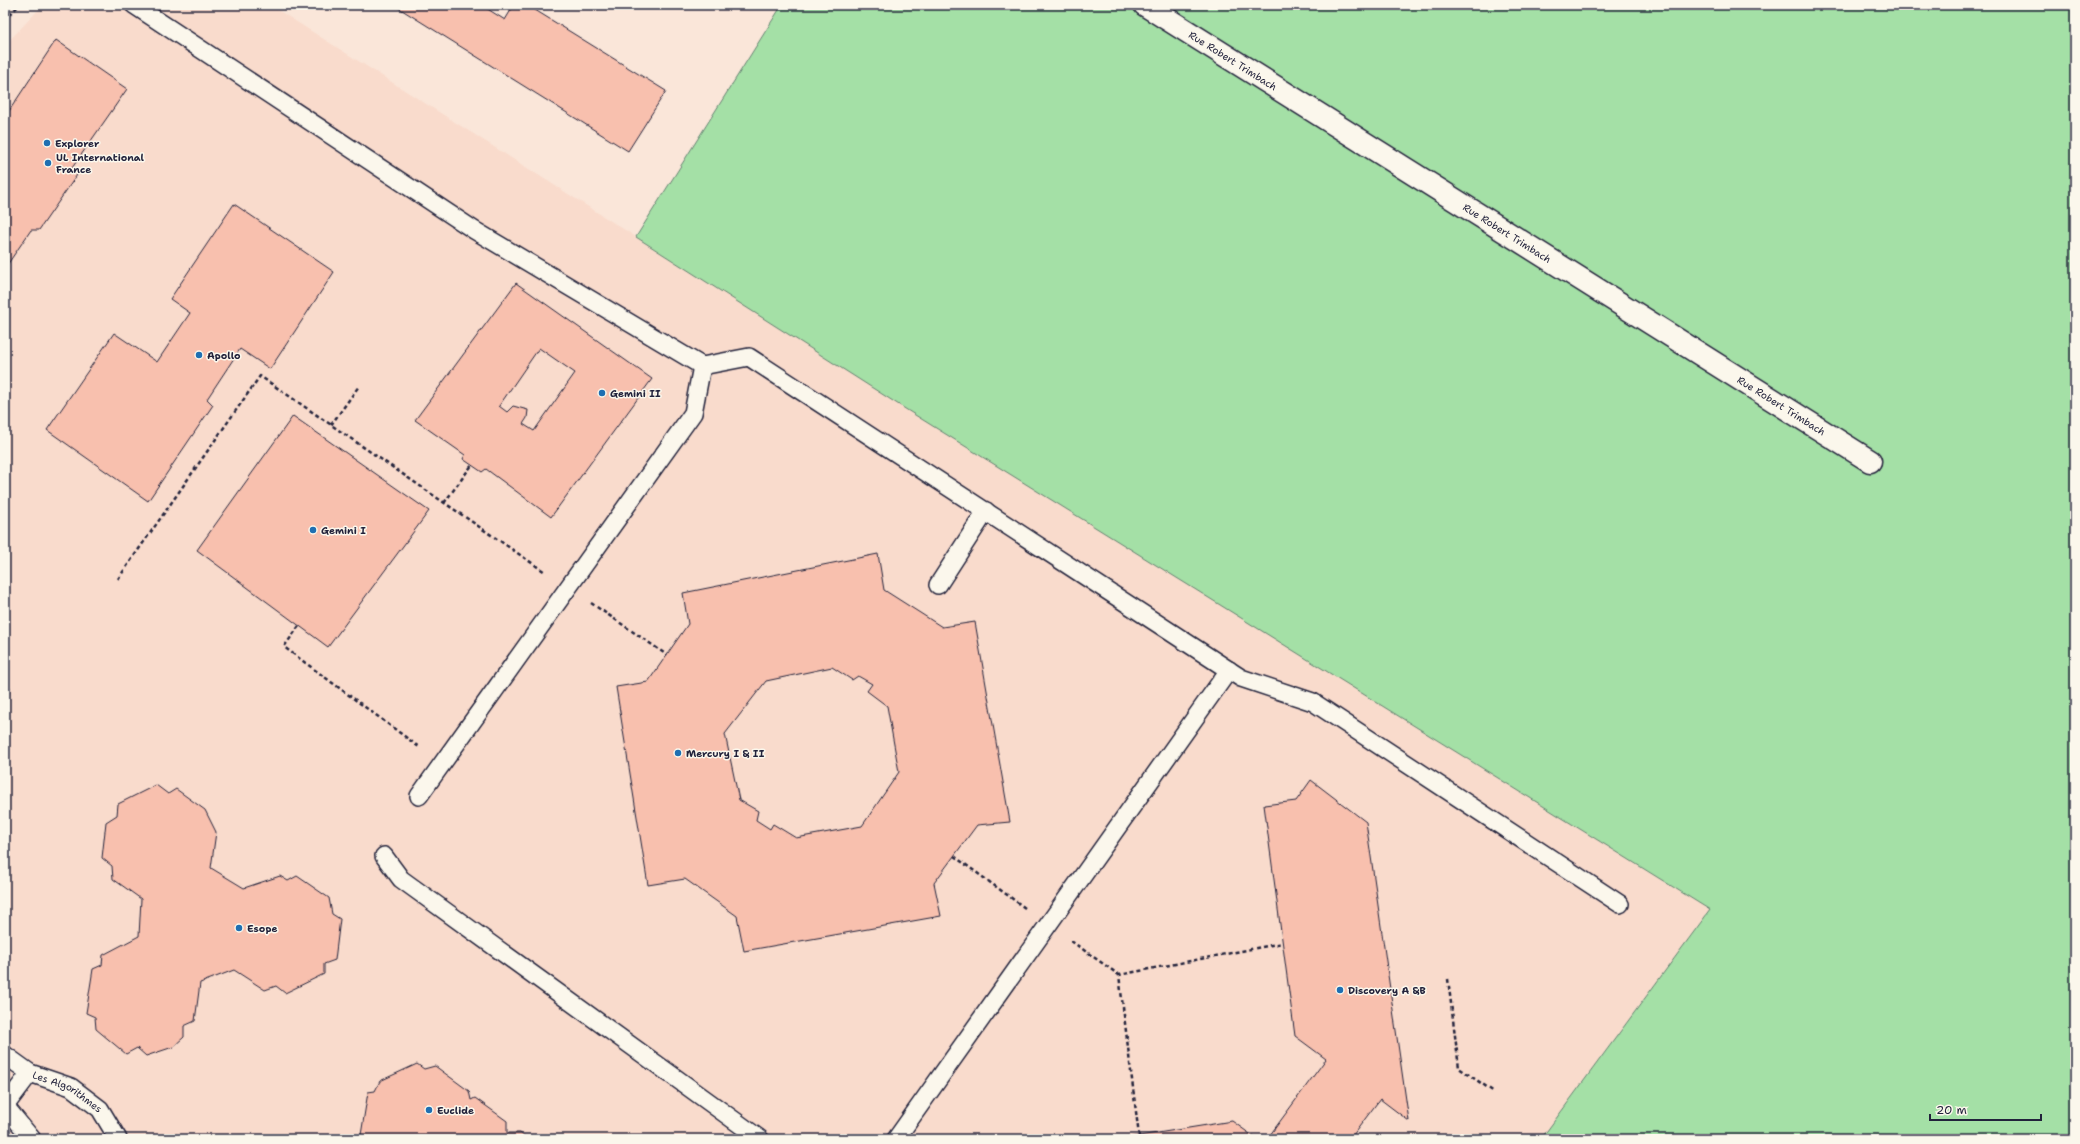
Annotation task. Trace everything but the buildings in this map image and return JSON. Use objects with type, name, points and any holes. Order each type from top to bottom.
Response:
[{"type":"street","name":"Rue Robert Trimbach","points":[[1145,5],[1870,461]]},
{"type":"lane","points":[[134,5],[474,230],[702,366],[749,357],[1241,678],[1313,702],[1620,904]]},
{"type":"lane","points":[[419,796],[693,413],[702,366]]},
{"type":"lane","points":[[938,585],[986,511]]},
{"type":"lane","points":[[896,1139],[1229,670]]},
{"type":"lane","points":[[384,856],[401,879],[760,1139]]},
{"type":"lane","name":"Les Algorithmes","points":[[5,1054],[30,1073],[71,1086],[100,1109],[118,1139]]},
{"type":"lane","points":[[30,1073],[5,1106],[32,1139]]},
{"type":"path","points":[[5,20],[19,5]]},
{"type":"path","points":[[118,579],[260,376],[667,655]]},
{"type":"path","points":[[331,425],[359,386]]},
{"type":"path","points":[[444,503],[472,465]]},
{"type":"path","points":[[299,626],[284,647],[442,764]]},
{"type":"path","points":[[1139,1136],[1119,975],[1282,943]]},
{"type":"path","points":[[1448,978],[1459,1068],[1494,1092]]},
{"type":"shaded area","points":[[43,5],[270,5],[636,237],[1710,910],[1541,1139],[5,1139],[5,45]]},
{"type":"green space","points":[[782,5],[2075,5],[2075,1139],[1541,1139],[1710,910],[907,410],[636,237]]},
{"type":"place","name":"Explorer","points":[[47,143]]},
{"type":"place","name":"UL International France","points":[[48,163]]},
{"type":"place","name":"Apollo","points":[[199,355]]},
{"type":"place","name":"Gemini II","points":[[602,393]]},
{"type":"place","name":"Gemini I","points":[[313,530]]},
{"type":"place","name":"Mercury I & II","points":[[678,753]]},
{"type":"place","name":"Esope","points":[[239,928]]},
{"type":"place","name":"Discovery A &B","points":[[1340,990]]},
{"type":"place","name":"Euclide","points":[[429,1110]]}]
